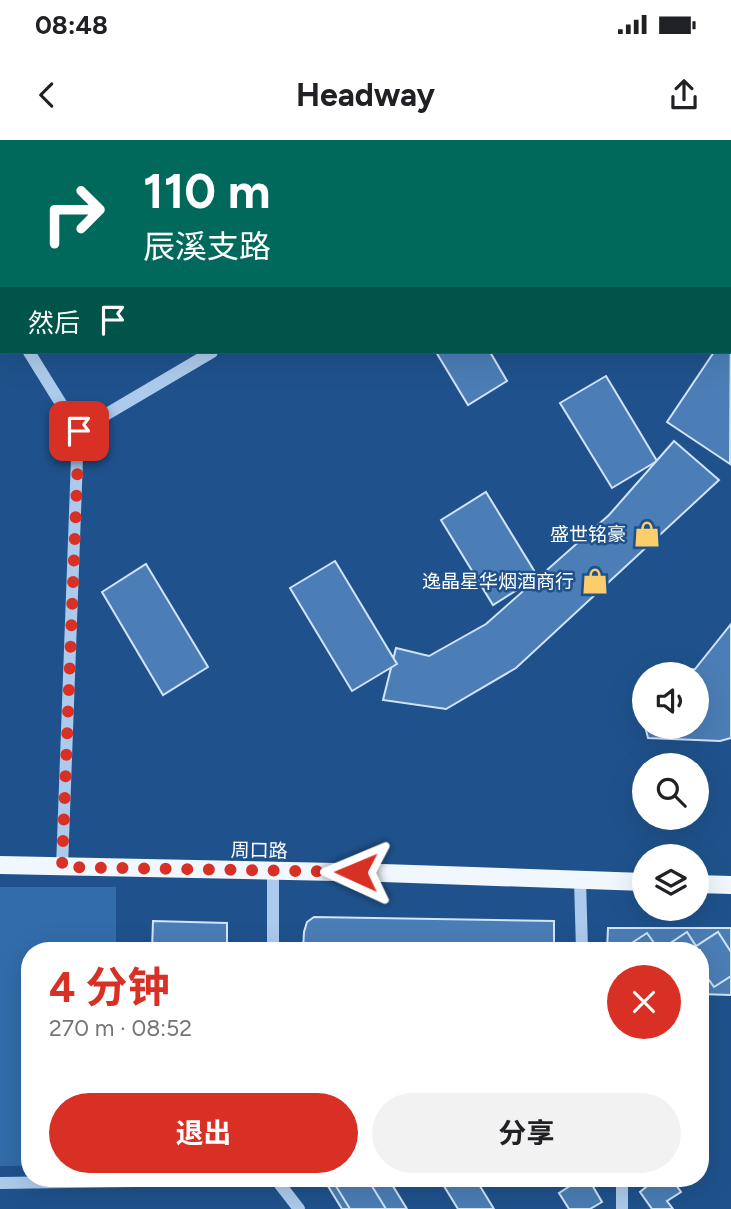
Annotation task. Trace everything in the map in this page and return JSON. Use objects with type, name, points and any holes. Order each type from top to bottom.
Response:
[{"type":"main road","name":"周口路","points":[[0,864],[632,882]]},
{"type":"main road","points":[[709,884],[731,885]]},
{"type":"street","points":[[30,354],[79,431],[62,867]]},
{"type":"street","points":[[79,431],[209,354]]},
{"type":"street","points":[[272,871],[273,942]]},
{"type":"street","points":[[580,880],[582,942]]},
{"type":"street","points":[[0,1183],[21,1183]]},
{"type":"street","points":[[282,1187],[299,1209]]},
{"type":"street","points":[[622,1187],[622,1209]]},
{"type":"shaded area","points":[[0,887],[116,887],[116,942],[21,942],[21,1166],[0,1166]]},
{"type":"building","points":[[437,354],[491,354],[507,381],[468,405]]},
{"type":"building","points":[[713,354],[731,354],[730,464],[667,422]]},
{"type":"building","points":[[606,376],[657,461],[612,488],[560,403]]},
{"type":"building","points":[[674,441],[719,480],[516,668],[446,709],[383,700],[396,648],[429,656],[486,624],[609,515]]},
{"type":"building","points":[[486,492],[538,577],[493,605],[441,520]]},
{"type":"building","points":[[335,561],[397,664],[352,691],[290,588]]},
{"type":"building","points":[[146,564],[208,667],[163,695],[102,592]]},
{"type":"building","points":[[731,624],[731,738],[720,741],[672,739],[709,739],[709,662],[701,662]]},
{"type":"building","points":[[314,917],[554,921],[554,942],[303,942],[307,922]]},
{"type":"building","points":[[153,921],[227,923],[227,942],[152,942]]},
{"type":"building","points":[[608,928],[731,928],[731,995],[709,994],[709,942],[607,942]]},
{"type":"building","points":[[687,932],[693,942],[672,942]]},
{"type":"building","points":[[718,932],[731,952],[731,976],[714,987],[709,980],[709,942],[702,942]]},
{"type":"building","points":[[647,933],[653,942],[633,942]]},
{"type":"building","points":[[329,1187],[394,1187],[407,1209],[342,1209]]},
{"type":"building","points":[[337,1187],[373,1187],[386,1209],[350,1209]]},
{"type":"building","points":[[445,1187],[481,1187],[494,1209],[458,1209]]},
{"type":"building","points":[[568,1187],[593,1187],[602,1202],[590,1209],[569,1209],[559,1193]]},
{"type":"building","points":[[646,1187],[677,1187],[681,1192],[667,1201],[673,1209],[652,1209],[640,1192]]},
{"type":"place","name":"盛世铭豪","points":[[647,534]]},
{"type":"place","name":"逸晶星华烟酒商行","points":[[595,581]]},
{"type":"route","points":[[79,431],[62,867],[356,872]]}]
